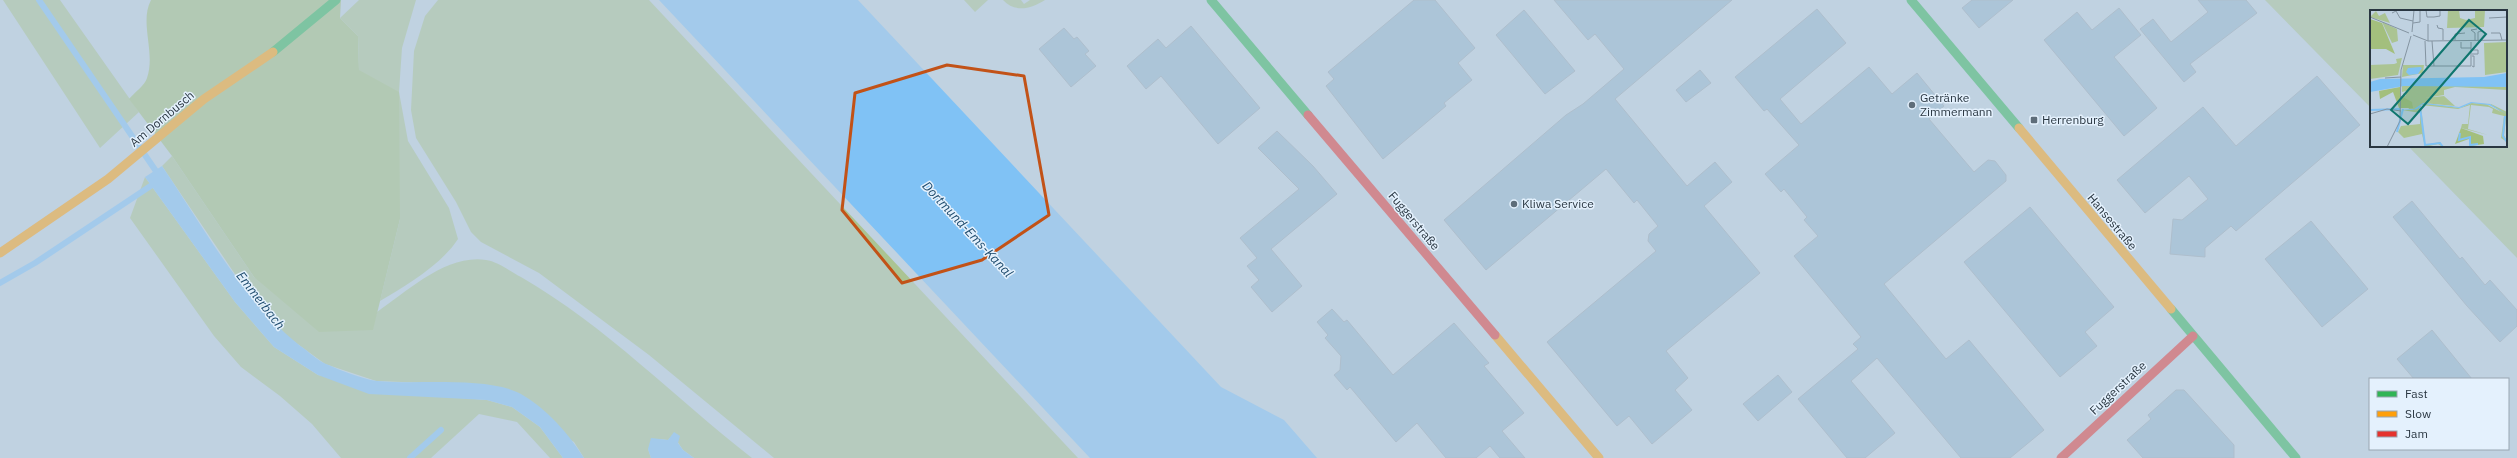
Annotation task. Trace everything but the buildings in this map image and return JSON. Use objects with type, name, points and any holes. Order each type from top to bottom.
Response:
[{"type":"street","name":"Am Dornbusch","points":[[0,253],[58,214],[117,171],[204,99],[288,42],[336,0]]},
{"type":"street","name":"Fuggerstraße","points":[[1211,0],[1599,458]]},
{"type":"street","name":"Hansestraße","points":[[1911,0],[2296,458]]},
{"type":"street","name":"Fuggerstraße","points":[[2061,458],[2193,336]]},
{"type":"highlighted area","points":[[947,65],[1024,76],[1049,215],[982,260],[902,283],[842,210],[855,93]]},
{"type":"green space","points":[[3,0],[60,0],[139,112],[100,148]]},
{"type":"green space","points":[[151,0],[341,0],[340,18],[358,36],[359,70],[399,92],[400,219],[373,330],[319,332],[254,277],[172,156],[129,99],[142,86],[147,78],[150,58],[147,18]]},
{"type":"green space","points":[[359,0],[416,0],[402,48],[399,92],[408,141],[449,208],[458,239],[443,257],[423,274],[380,301],[400,219],[359,70],[358,36],[340,18]]},
{"type":"green space","points":[[438,0],[649,0],[1078,458],[774,458],[649,355],[539,273],[481,242],[471,232],[456,202],[416,138],[411,110],[414,51],[425,16]]},
{"type":"green space","points":[[964,0],[988,0],[975,12]]},
{"type":"green space","points":[[1003,0],[1021,0],[1024,4],[1030,0],[1045,0],[1034,6],[1018,8],[1013,7]]},
{"type":"green space","points":[[2265,0],[2517,0],[2517,258],[2409,147],[2507,147],[2507,10],[2370,10],[2370,107]]},
{"type":"green space","points":[[172,156],[254,277],[372,330],[377,312],[428,276],[442,268],[471,260],[486,260],[495,262],[552,296],[611,340],[752,458],[694,458],[683,450],[673,435],[668,440],[659,439],[648,449],[651,458],[584,458],[574,442],[479,385],[376,381],[325,364],[288,337],[247,292],[162,166]]},
{"type":"green space","points":[[145,177],[235,302],[274,347],[318,375],[434,396],[487,400],[512,407],[540,427],[563,458],[550,458],[517,422],[479,414],[431,458],[341,458],[312,424],[280,396],[241,367],[214,336],[130,218]]},
{"type":"water","name":"Dortmund-Ems-Kanal","points":[[659,0],[858,0],[1221,387],[1284,420],[1317,458],[1090,458]]},
{"type":"water","points":[[162,166],[210,240],[245,289],[264,312],[318,360],[351,374],[377,381],[471,383],[507,388],[531,400],[548,414],[564,431],[584,458],[563,458],[540,427],[512,407],[487,400],[369,394],[318,375],[274,347],[235,302],[145,177]]},
{"type":"water","points":[[674,432],[680,436],[678,443],[683,450],[694,458],[651,458],[648,449],[651,438],[668,440]]},
{"type":"waterway","name":"Emmerbach","points":[[39,0],[160,177]]},
{"type":"waterway","points":[[0,283],[35,263],[158,181]]},
{"type":"waterway","points":[[410,458],[441,430]]},
{"type":"traffic: fast","points":[[273,52],[336,0]]},
{"type":"traffic: fast","points":[[1211,0],[1308,115]]},
{"type":"traffic: fast","points":[[1911,0],[2019,128]]},
{"type":"traffic: fast","points":[[2171,309],[2296,458]]},
{"type":"traffic: slow","points":[[0,253],[108,179],[204,99],[273,52]]},
{"type":"traffic: slow","points":[[2019,128],[2171,309]]},
{"type":"traffic: slow","points":[[1495,335],[1599,458]]},
{"type":"traffic: jam","points":[[1308,115],[1495,335]]},
{"type":"traffic: jam","points":[[2061,458],[2193,336]]},
{"type":"place","name":"Getränke Zimmermann","points":[[1912,105]]},
{"type":"place","name":"Herrenburg","points":[[2034,120]]},
{"type":"place","name":"Kliwa Service","points":[[1514,204]]}]
